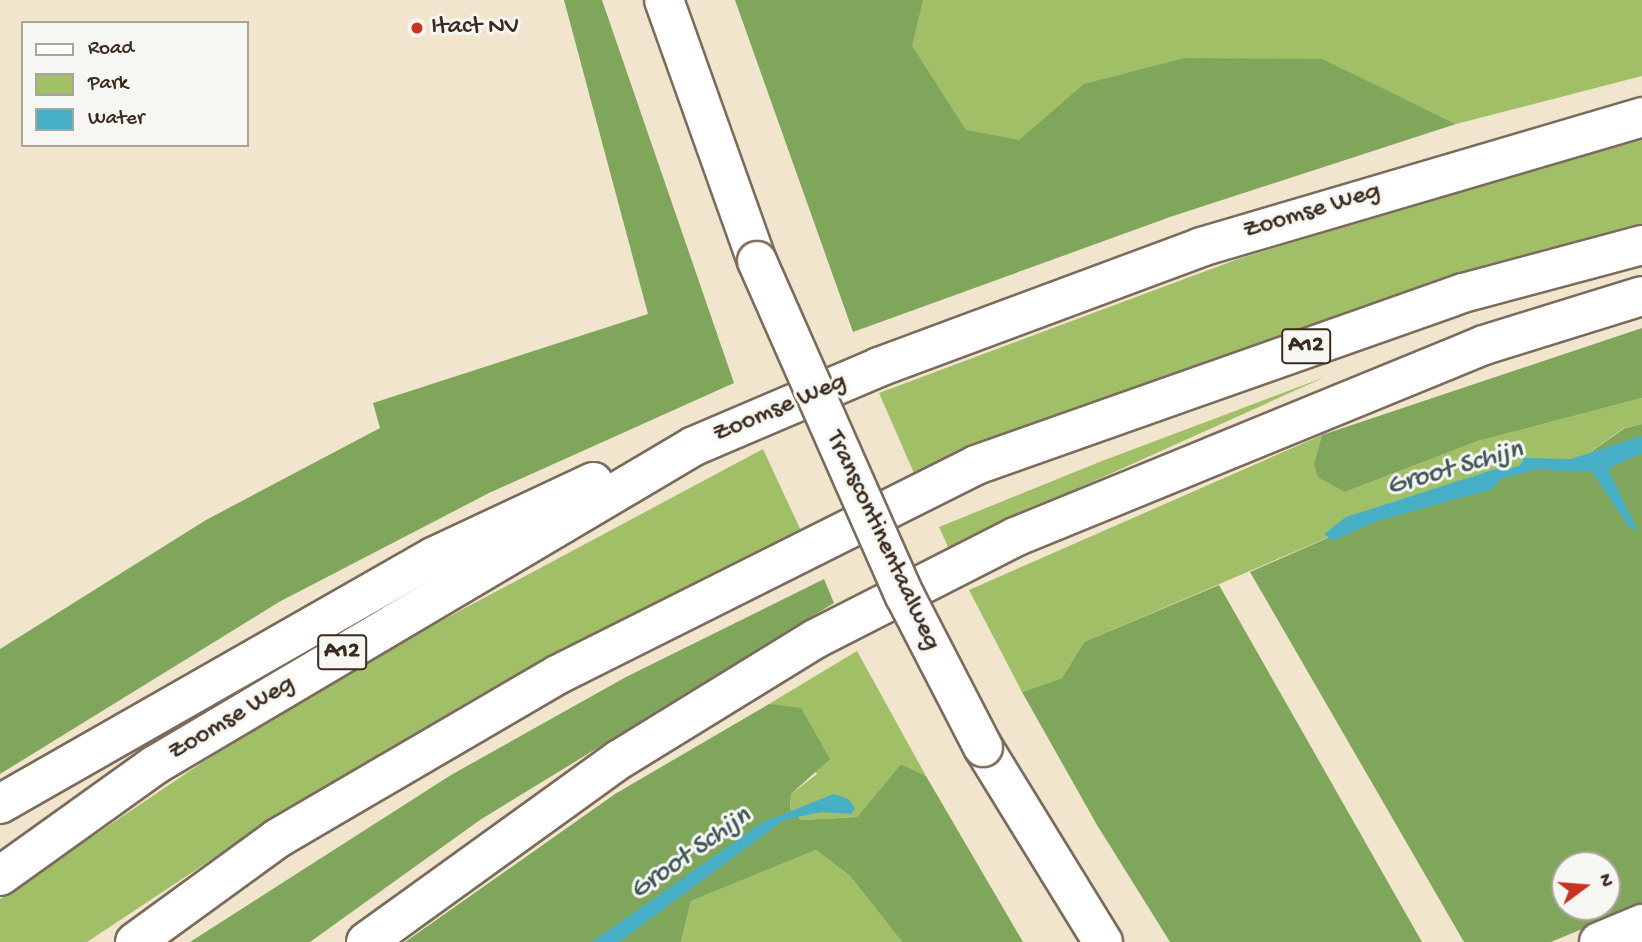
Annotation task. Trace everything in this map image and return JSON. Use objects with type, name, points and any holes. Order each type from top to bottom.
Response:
[{"type":"main road","name":"Transcontinentaalweg","points":[[664,0],[757,261],[905,596],[983,747],[1103,942]]},
{"type":"main road","name":"Zoomse Weg","points":[[0,876],[155,765],[694,446],[878,367],[1200,247],[1642,117]]},
{"type":"main road","name":"A12","points":[[135,942],[278,838],[557,675],[976,465],[1463,293],[1642,245]]},
{"type":"main road","points":[[366,942],[620,759],[815,639],[1015,537],[1484,345],[1642,296]]},
{"type":"main road","points":[[0,804],[433,557],[537,505],[694,446]]},
{"type":"main road","points":[[1599,942],[1642,923]]},
{"type":"green space","points":[[564,0],[602,0],[734,383],[489,493],[279,602],[0,774],[0,649],[206,520],[380,428],[373,403],[648,314]]},
{"type":"green space","points":[[735,0],[923,0],[912,46],[966,130],[1019,140],[1084,84],[1185,58],[1322,59],[1456,124],[1170,217],[853,332]]},
{"type":"green space","points":[[822,0],[1642,0],[1642,76],[1456,124],[1402,98],[986,239]]},
{"type":"green space","points":[[1642,136],[1642,231],[917,480],[879,393],[1238,259]]},
{"type":"green space","points":[[1642,328],[1642,398],[1478,441],[1345,492],[1318,477],[1314,463],[1322,435]]},
{"type":"green space","points":[[1325,377],[948,547],[939,527],[1102,461]]},
{"type":"green space","points":[[1642,398],[1642,424],[1624,428],[1565,470],[1491,483],[1364,522],[1084,642],[1062,678],[1022,692],[969,590],[1322,435],[1314,463],[1345,492],[1478,441]]},
{"type":"green space","points":[[1642,424],[1642,904],[1621,913],[1621,851],[1551,851],[1551,921],[1601,921],[1551,942],[1464,942],[1250,572],[1364,522],[1525,470],[1565,470],[1625,428]]},
{"type":"green space","points":[[763,449],[802,533],[483,693],[265,824],[87,942],[0,942],[0,899],[197,766],[336,677]]},
{"type":"green space","points":[[824,579],[834,603],[480,820],[310,942],[190,942],[451,775],[626,677]]},
{"type":"green space","points":[[1219,585],[1422,942],[1170,942],[1097,825],[1022,692],[1062,678],[1084,642]]},
{"type":"green space","points":[[857,651],[926,776],[901,764],[857,817],[801,820],[790,810],[791,794],[817,774],[769,704]]},
{"type":"green space","points":[[769,704],[801,708],[830,759],[791,794],[790,810],[801,820],[857,817],[901,764],[926,776],[1023,942],[902,942],[850,876],[816,850],[691,901],[681,942],[405,942],[615,794]]},
{"type":"green space","points":[[816,850],[850,876],[902,942],[681,942],[691,901]]},
{"type":"water","points":[[1642,436],[1642,453],[1608,469],[1638,531],[1629,527],[1592,472],[1518,469],[1524,458],[1571,459]]},
{"type":"water","points":[[1499,468],[1507,472],[1493,489],[1374,522],[1333,541],[1324,534],[1346,517]]},
{"type":"water","points":[[834,794],[848,799],[855,808],[851,814],[821,812],[784,820],[619,942],[592,942],[761,823]]},
{"type":"waterway","name":"Groot Schijn","points":[[1499,475],[1527,468]]},
{"type":"place","name":"Itact NV","points":[[417,28]]}]
